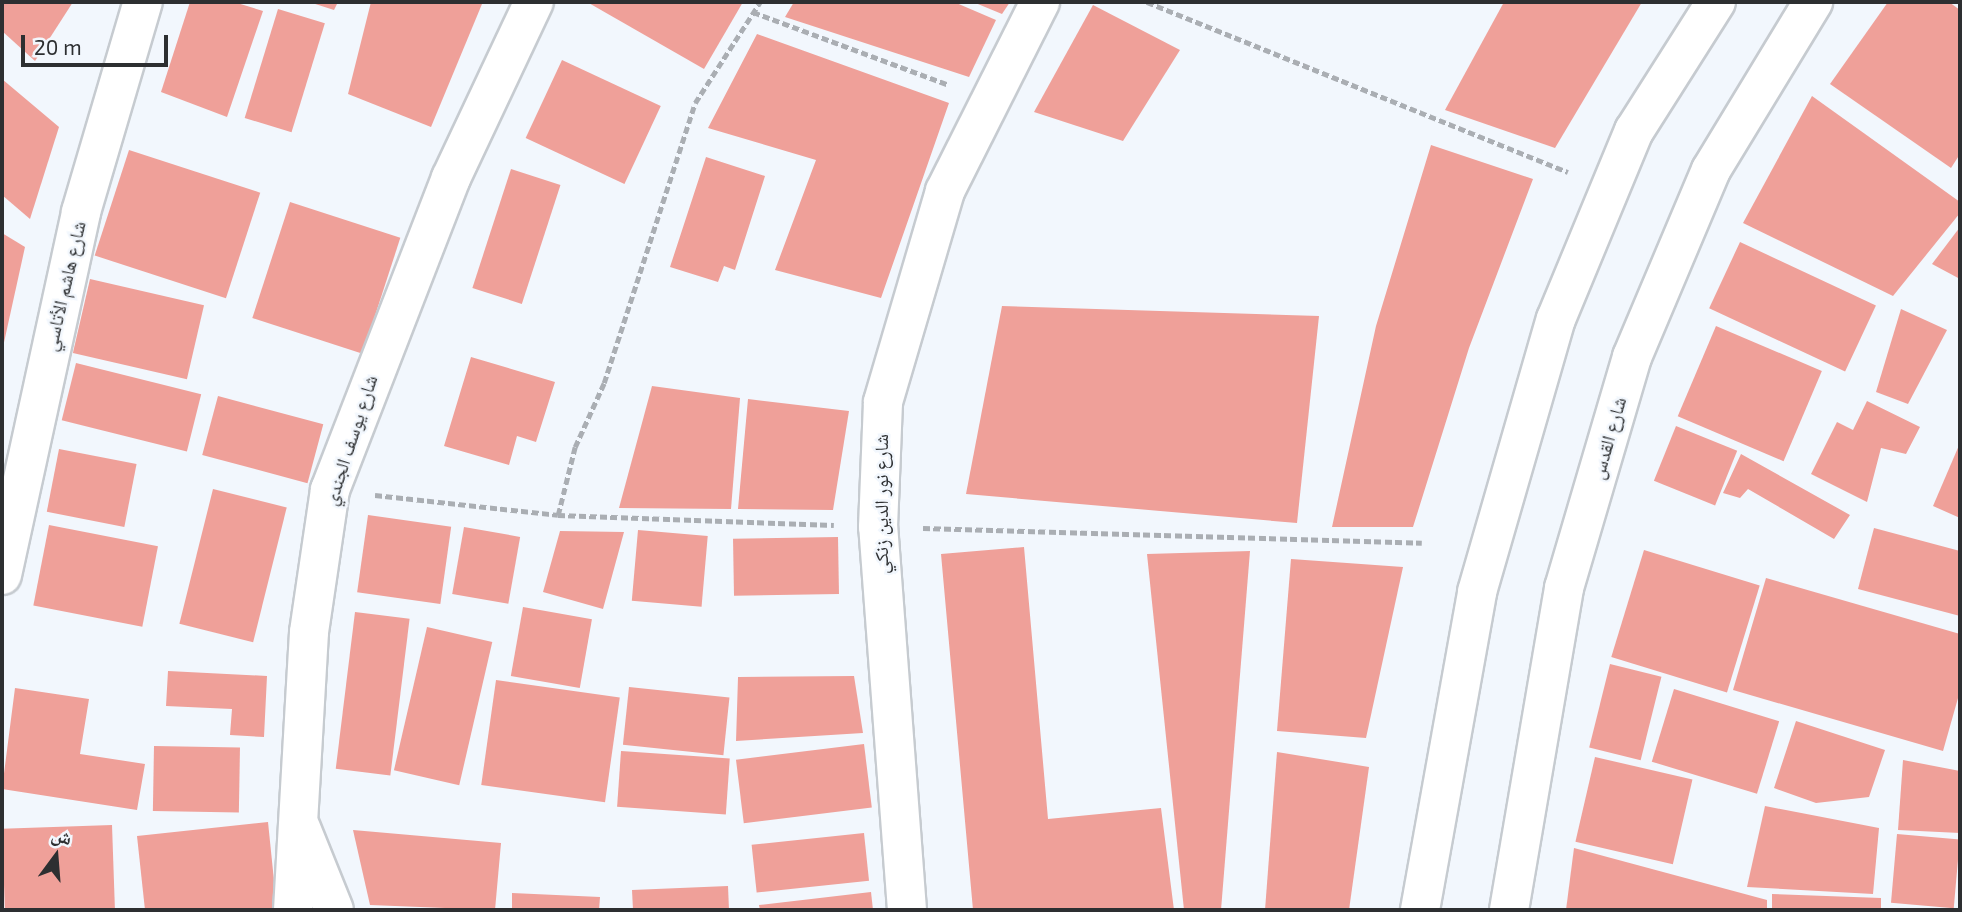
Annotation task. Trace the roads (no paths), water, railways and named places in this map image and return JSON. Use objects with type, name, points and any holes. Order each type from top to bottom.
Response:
[{"type":"main road","name":"شارع هاشم الأتاسي","points":[[2,575],[81,212],[143,2]]},
{"type":"main road","name":"شارع يوسف الجندي","points":[[293,910],[309,632],[330,490],[451,178],[534,2]]},
{"type":"main road","name":"شارع نور الدين زنكي","points":[[907,910],[878,527],[883,402],[945,191],[986,99],[1040,2]]},
{"type":"main road","points":[[1420,910],[1477,592],[1556,319],[1634,131],[1716,2]]},
{"type":"main road","name":"شارع القدس","points":[[1509,910],[1564,587],[1632,357],[1711,170],[1813,2]]},
{"type":"main road","points":[[297,820],[334,910]]}]
